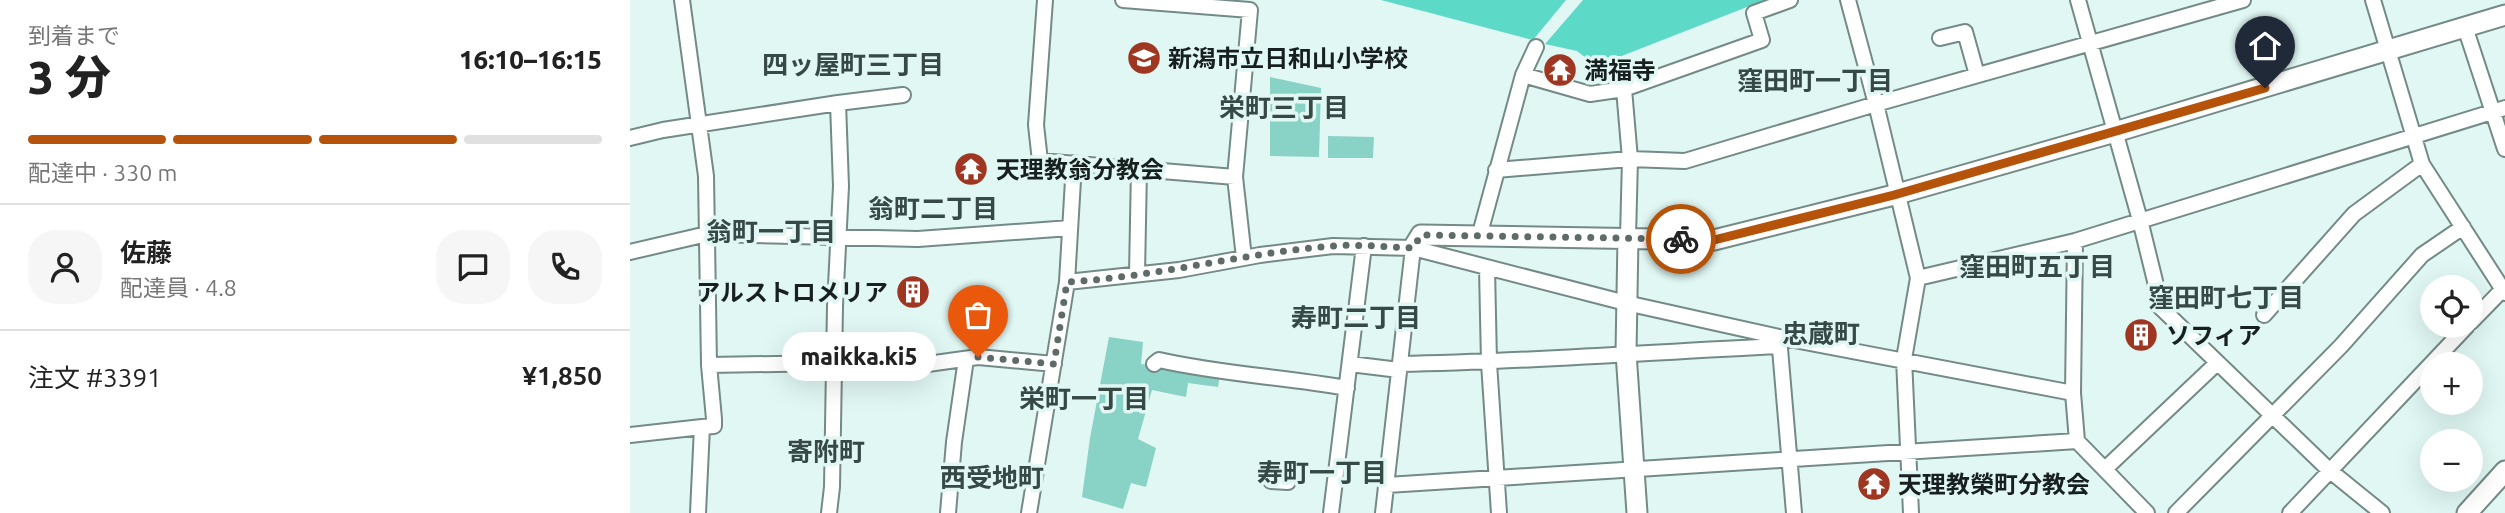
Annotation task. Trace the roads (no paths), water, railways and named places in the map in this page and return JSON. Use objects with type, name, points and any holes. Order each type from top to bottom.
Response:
[{"type":"street","points":[[630,435],[714,426],[709,365],[706,176],[682,0]]},
{"type":"street","points":[[1045,0],[1036,125],[1040,160],[1235,177]]},
{"type":"street","points":[[1123,0],[1250,10],[1235,177],[1244,258]]},
{"type":"street","points":[[1523,75],[1590,94],[1623,89],[1762,40],[1754,13],[1790,0]]},
{"type":"street","points":[[1848,0],[1918,278],[1905,359],[1911,513]]},
{"type":"street","points":[[2078,0],[2140,220],[2158,305],[2329,470],[2382,513]]},
{"type":"street","points":[[1496,170],[1630,159],[1685,161],[2243,0]]},
{"type":"street","points":[[2373,0],[2422,164],[2504,290],[2483,310]]},
{"type":"street","points":[[1383,513],[1413,248],[1421,235],[1714,240],[1897,194],[2115,132],[2505,15]]},
{"type":"street","points":[[2465,27],[2499,110],[2505,149]]},
{"type":"street","points":[[1940,38],[1965,32],[1977,75]]},
{"type":"street","points":[[1479,237],[1523,75],[1536,47]]},
{"type":"street","points":[[1623,89],[1630,159],[1626,353],[1637,513]]},
{"type":"street","points":[[630,138],[801,107],[903,95]]},
{"type":"street","points":[[829,513],[832,487],[835,306],[840,238],[838,103]]},
{"type":"street","points":[[1918,278],[2075,241],[2499,110]]},
{"type":"street","points":[[1028,513],[1067,282],[1074,163]]},
{"type":"street","points":[[2264,315],[2354,214],[2422,164]]},
{"type":"street","points":[[1137,274],[1139,169]]},
{"type":"street","points":[[2176,513],[2341,346],[2422,255],[2463,227]]},
{"type":"street","points":[[630,252],[708,234],[918,239],[1070,228]]},
{"type":"street","points":[[2075,241],[2073,393],[2077,440],[2147,513]]},
{"type":"street","points":[[1067,282],[1179,270],[1333,246],[1413,248],[1779,341],[1905,359],[2073,393]]},
{"type":"street","points":[[1331,513],[1364,246]]},
{"type":"street","points":[[1487,268],[1489,363],[1499,513]]},
{"type":"street","points":[[2290,513],[2456,338]]},
{"type":"street","points":[[1350,364],[1399,367],[1489,363],[1779,341]]},
{"type":"street","points":[[1779,341],[1794,513]]},
{"type":"street","points":[[709,365],[906,367],[978,357],[1054,364]]},
{"type":"street","points":[[948,513],[965,359]]},
{"type":"street","points":[[1154,364],[1158,360],[1184,366],[1347,388]]},
{"type":"street","points":[[2105,469],[2217,363]]},
{"type":"street","points":[[698,513],[702,427]]},
{"type":"street","points":[[1387,485],[2077,440]]},
{"type":"street","points":[[2467,513],[2505,471]]},
{"type":"street","points":[[1271,481],[1288,482]]},
{"type":"place","name":"新潟市立日和山小学校","points":[[1144,58]]},
{"type":"place","name":"満福寺","points":[[1560,70]]},
{"type":"place","name":"天理教翁分教会","points":[[971,169]]},
{"type":"place","name":"アルストロメリア","points":[[913,292]]},
{"type":"place","name":"ソフィア","points":[[2141,335]]},
{"type":"place","name":"maikka.ki5","points":[[978,357]]},
{"type":"place","name":"天理教榮町分教会","points":[[1874,484]]},
{"type":"district","name":"四ッ屋町三丁目","points":[[853,64]]},
{"type":"district","name":"窪田町一丁目","points":[[1815,80]]},
{"type":"district","name":"栄町三丁目","points":[[1284,107]]},
{"type":"district","name":"翁町二丁目","points":[[933,208]]},
{"type":"district","name":"翁町一丁目","points":[[771,231]]},
{"type":"district","name":"窪田町五丁目","points":[[2037,266]]},
{"type":"district","name":"窪田町七丁目","points":[[2226,297]]},
{"type":"district","name":"寿町二丁目","points":[[1356,317]]},
{"type":"district","name":"忠蔵町","points":[[1821,333]]},
{"type":"district","name":"栄町一丁目","points":[[1084,398]]},
{"type":"district","name":"寄附町","points":[[826,451]]},
{"type":"district","name":"寿町一丁目","points":[[1322,472]]},
{"type":"district","name":"西受地町","points":[[992,477]]}]
